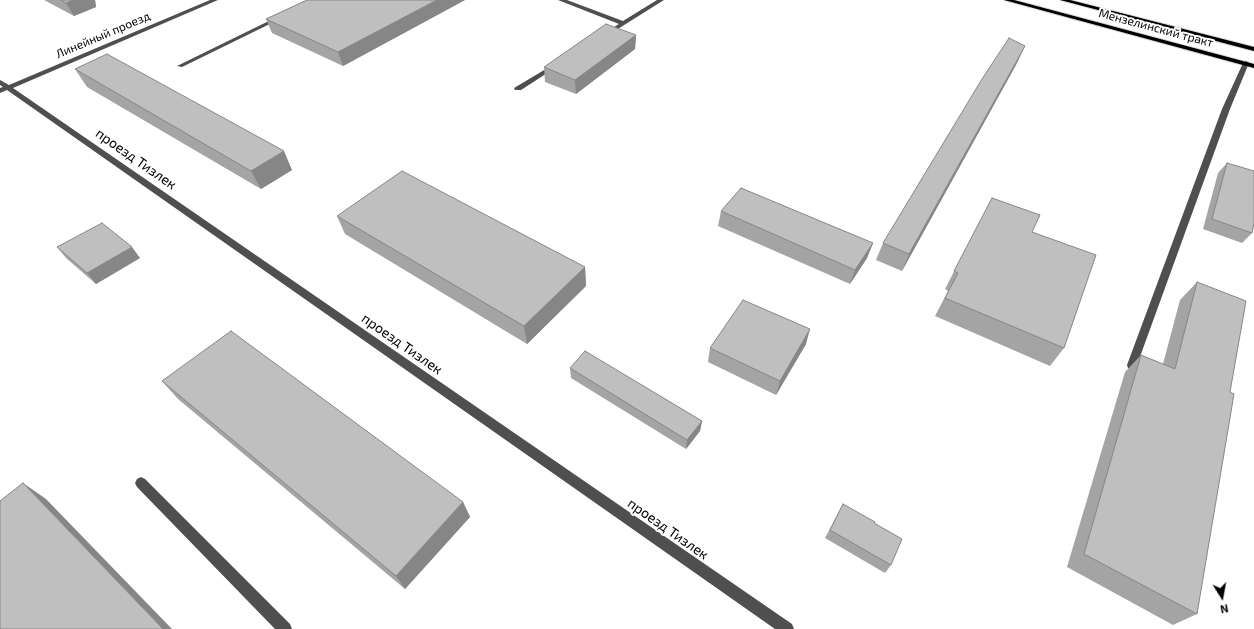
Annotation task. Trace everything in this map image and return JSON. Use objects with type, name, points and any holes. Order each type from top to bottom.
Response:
[{"type":"main road","name":"Мензелинский тракт","points":[[1007,0],[1250,64]]},
{"type":"main road","name":"Мензелинский тракт","points":[[1063,0],[1254,49]]},
{"type":"street","name":"Линейный проезд","points":[[3,87],[215,0]]},
{"type":"street","points":[[561,0],[623,23]]},
{"type":"street","points":[[597,40],[661,0]]},
{"type":"street","points":[[180,66],[288,14]]},
{"type":"street","points":[[518,88],[564,60]]},
{"type":"street","points":[[1132,365],[1226,109],[1250,64]]},
{"type":"street","name":"проезд Тизлек","points":[[3,87],[787,629]]},
{"type":"street","points":[[141,483],[285,629]]},
{"type":"building","points":[[61,0],[73,0],[66,3]]},
{"type":"building","points":[[307,0],[437,0],[338,52],[266,19]]},
{"type":"building","points":[[606,24],[636,35],[575,80],[544,67]]},
{"type":"building","points":[[1009,38],[1025,46],[909,254],[883,243],[982,79]]},
{"type":"building","points":[[107,54],[284,151],[251,171],[75,69]]},
{"type":"building","points":[[1227,163],[1254,171],[1254,223],[1252,233],[1212,219]]},
{"type":"building","points":[[402,171],[585,267],[524,326],[337,216]]},
{"type":"building","points":[[741,188],[873,243],[855,270],[721,211]]},
{"type":"building","points":[[992,198],[1040,215],[1032,232],[1096,255],[1064,348],[945,298],[958,273],[954,271]]},
{"type":"building","points":[[102,223],[132,247],[87,273],[57,247]]},
{"type":"building","points":[[1197,282],[1246,301],[1230,392],[1234,394],[1197,614],[1084,554],[1141,355],[1175,369]]},
{"type":"building","points":[[743,300],[810,329],[780,381],[710,348]]},
{"type":"building","points":[[231,331],[463,502],[396,576],[162,381]]},
{"type":"building","points":[[585,351],[702,421],[687,440],[570,368]]},
{"type":"building","points":[[23,483],[163,629],[0,629],[0,501]]},
{"type":"building","points":[[843,504],[902,539],[891,565],[830,530]]}]
